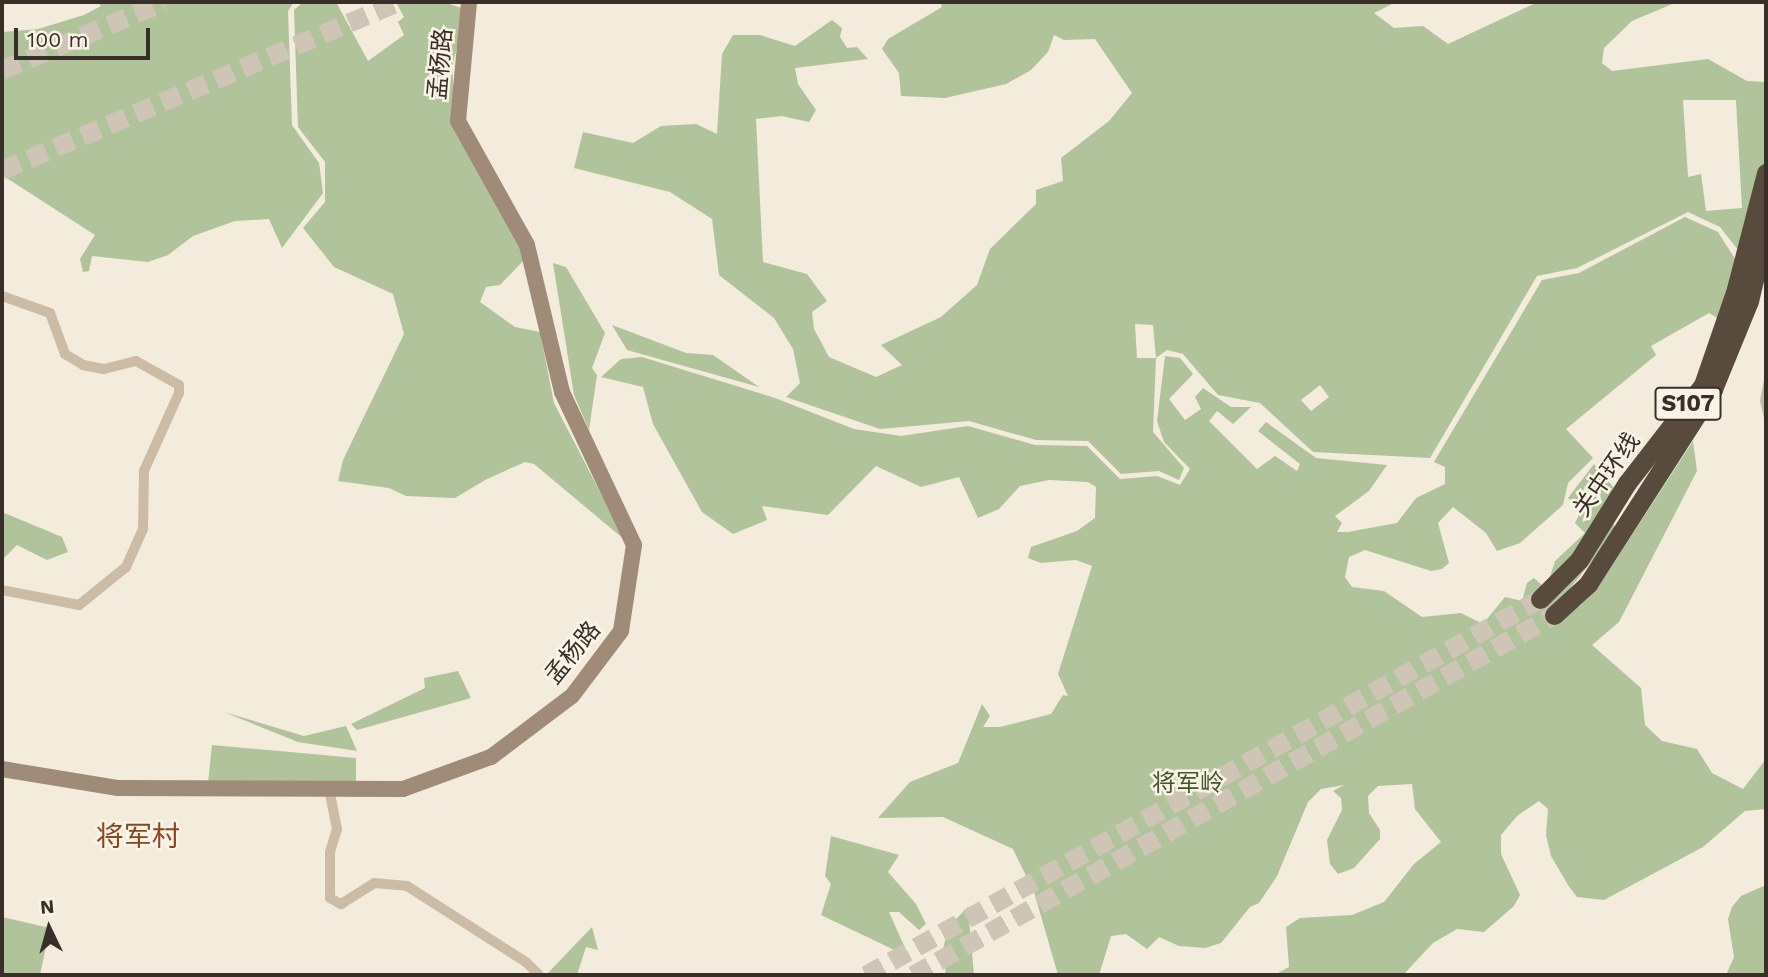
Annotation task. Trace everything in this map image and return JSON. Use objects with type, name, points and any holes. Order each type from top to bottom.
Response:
[{"type":"highway","name":"关中环线","points":[[1540,599],[1579,560],[1628,482],[1703,385],[1736,289],[1766,173]]},
{"type":"highway","name":"关中环线","points":[[1554,615],[1588,584],[1713,389],[1749,300],[1766,229]]},
{"type":"main road","name":"孟杨路","points":[[2,769],[118,788],[403,789],[491,757],[572,696],[621,631],[634,545],[562,392],[527,245],[458,121],[469,2]]},
{"type":"street","points":[[2,296],[50,313],[65,354],[83,365],[104,369],[136,361],[179,384],[179,393],[144,471],[143,528],[126,567],[79,605],[2,590]]},
{"type":"street","points":[[329,789],[337,829],[330,852],[330,898],[341,904],[374,883],[407,886],[526,962],[539,975]]},
{"type":"green space","points":[[97,2],[294,2],[288,11],[292,125],[319,163],[323,193],[282,248],[269,219],[235,221],[193,236],[168,255],[148,262],[92,256],[89,271],[83,272],[80,259],[95,235],[2,175],[2,32],[38,29],[84,15],[101,6]]},
{"type":"green space","points":[[303,2],[336,2],[368,61],[404,35],[398,22],[404,17],[396,2],[444,2],[467,10],[452,66],[455,108],[526,258],[500,285],[486,287],[480,302],[515,327],[540,332],[554,403],[625,540],[534,464],[525,462],[487,479],[455,498],[406,496],[389,488],[338,481],[343,460],[404,334],[393,294],[334,267],[303,228],[325,202],[325,162],[298,127],[294,10]]},
{"type":"green space","points":[[940,2],[1396,2],[1374,13],[1394,28],[1423,26],[1448,44],[1538,2],[1677,2],[1632,21],[1604,48],[1602,63],[1612,71],[1708,59],[1747,81],[1766,82],[1766,166],[1746,260],[1720,227],[1688,212],[1577,268],[1537,276],[1430,458],[1313,452],[1260,403],[1218,395],[1183,354],[1167,350],[1156,358],[1153,432],[1184,468],[1179,480],[1159,471],[1121,474],[1088,441],[1036,440],[969,421],[880,429],[786,397],[800,383],[793,349],[774,318],[719,275],[712,219],[670,192],[574,168],[583,132],[633,143],[661,126],[696,124],[717,134],[722,54],[733,35],[760,35],[795,46],[832,20],[842,28],[840,37],[847,48],[857,47],[868,59],[795,68],[798,84],[816,110],[809,122],[782,116],[756,119],[763,262],[807,274],[827,301],[812,312],[814,329],[829,357],[876,377],[902,365],[881,345],[941,317],[977,285],[990,249],[1036,204],[1036,190],[1063,181],[1061,158],[1109,121],[1132,93],[1095,39],[1064,40],[1054,35],[1048,52],[1031,70],[1006,84],[945,98],[901,96],[899,73],[882,49],[888,39],[942,7]],"holes":[[[1683,100],[1736,100],[1742,208],[1706,211],[1701,174],[1688,177]],[[1135,324],[1153,325],[1156,358],[1137,358]],[[1320,385],[1329,397],[1311,411],[1301,400]]]},
{"type":"green space","name":"将军岭","points":[[1685,217],[1718,232],[1742,270],[1725,323],[1709,313],[1651,346],[1656,355],[1566,429],[1593,458],[1568,483],[1563,505],[1520,543],[1497,551],[1486,533],[1453,507],[1438,523],[1449,563],[1442,569],[1431,571],[1365,550],[1349,557],[1345,577],[1352,587],[1384,591],[1422,617],[1461,613],[1483,624],[1505,597],[1522,601],[1527,583],[1534,578],[1546,589],[1555,561],[1585,533],[1575,523],[1581,511],[1568,498],[1594,464],[1614,488],[1614,534],[1563,597],[1580,606],[1606,575],[1693,441],[1697,471],[1619,622],[1592,645],[1641,688],[1645,725],[1662,741],[1697,749],[1712,773],[1743,789],[1766,759],[1766,809],[1745,811],[1703,847],[1604,900],[1577,897],[1568,885],[1551,856],[1546,835],[1548,809],[1539,801],[1517,816],[1501,835],[1501,854],[1520,895],[1514,906],[1484,932],[1457,929],[1433,943],[1403,975],[1274,975],[1289,967],[1286,927],[1300,918],[1352,915],[1384,902],[1414,864],[1441,842],[1415,809],[1412,784],[1378,786],[1368,796],[1369,813],[1380,830],[1380,839],[1354,868],[1338,874],[1330,864],[1327,840],[1342,810],[1341,798],[1333,791],[1344,785],[1321,789],[1308,802],[1277,876],[1259,903],[1250,907],[1221,943],[1205,948],[1179,946],[1159,937],[1147,949],[1126,934],[1111,936],[1099,975],[1058,975],[1034,892],[1013,849],[943,817],[878,818],[910,782],[958,763],[982,704],[990,716],[983,727],[1000,727],[1051,714],[1063,695],[1068,696],[1058,674],[1092,566],[1076,560],[1041,563],[1028,558],[1031,547],[1077,531],[1095,518],[1096,487],[1088,482],[1049,480],[1020,486],[999,509],[978,518],[959,477],[921,487],[876,466],[828,515],[762,506],[767,520],[733,534],[702,512],[653,424],[643,387],[601,377],[621,359],[642,357],[775,398],[854,429],[901,436],[968,426],[1035,445],[1087,446],[1120,479],[1157,476],[1180,485],[1190,469],[1164,442],[1157,421],[1165,356],[1180,358],[1193,374],[1169,399],[1185,420],[1201,409],[1195,397],[1203,388],[1231,407],[1251,407],[1233,424],[1217,411],[1209,421],[1257,469],[1275,456],[1297,471],[1300,464],[1258,431],[1266,422],[1316,458],[1387,465],[1369,491],[1335,516],[1342,523],[1337,532],[1348,532],[1397,523],[1416,498],[1445,484],[1445,467],[1434,462],[1542,280],[1579,273]]},
{"type":"green space","points":[[553,263],[566,267],[605,333],[592,368],[597,375],[589,430],[574,395]]},
{"type":"green space","points":[[612,325],[686,353],[713,355],[759,387],[627,350]]},
{"type":"green space","points":[[1766,369],[1766,427],[1760,401]]},
{"type":"green space","points":[[2,512],[62,537],[68,552],[47,560],[17,545],[2,560]]},
{"type":"green space","points":[[458,671],[471,698],[357,730],[351,724],[425,688],[424,678]]},
{"type":"green space","points":[[224,712],[304,736],[346,726],[357,751],[298,742]]},
{"type":"green space","points":[[212,745],[356,758],[356,787],[208,784]]},
{"type":"green space","points":[[831,836],[899,855],[888,872],[916,904],[926,924],[919,930],[899,912],[889,912],[909,957],[821,915],[831,884],[825,876]]},
{"type":"green space","points":[[1766,885],[1766,975],[1726,975],[1734,957],[1728,919],[1732,907],[1741,896]]},
{"type":"green space","points":[[968,907],[974,975],[946,975],[943,950],[948,927]]},
{"type":"green space","points":[[2,917],[50,928],[40,975],[2,975]]},
{"type":"green space","points":[[592,927],[598,950],[586,947],[577,975],[546,975]]},
{"type":"tunnel","points":[[2,70],[163,2]]},
{"type":"tunnel","points":[[2,170],[398,2]]},
{"type":"tunnel","points":[[866,975],[1540,599]]},
{"type":"tunnel","points":[[913,975],[1554,615]]},
{"type":"district","name":"将军村","points":[[138,837]]}]
